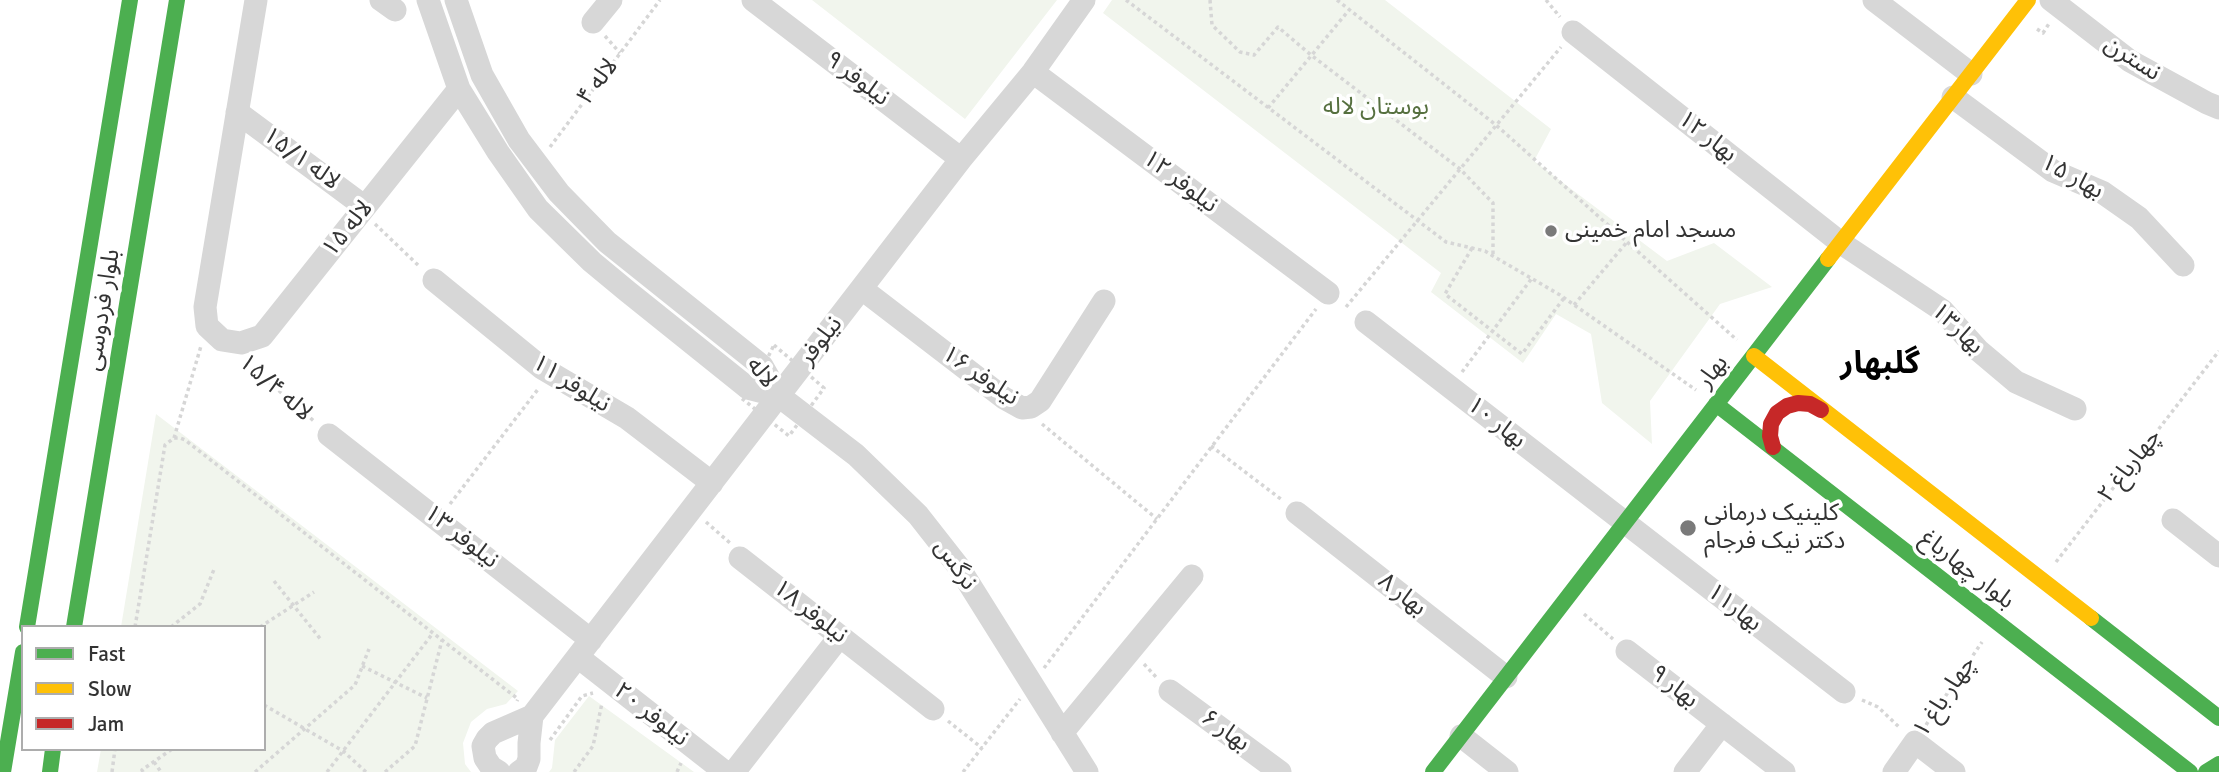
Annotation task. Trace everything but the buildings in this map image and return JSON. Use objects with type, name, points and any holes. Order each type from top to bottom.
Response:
[{"type":"street","name":"بلوار فردوسی","points":[[27,625],[130,0]]},
{"type":"street","name":"بلوار فردوسی","points":[[74,625],[177,0]]},
{"type":"street","points":[[215,333],[205,307],[256,0]]},
{"type":"street","name":"لاله","points":[[428,0],[459,89],[538,209],[592,262],[748,388],[779,396]]},
{"type":"street","name":"لاله","points":[[456,0],[482,75],[519,140],[559,193],[607,242],[762,366],[779,396]]},
{"type":"street","points":[[593,22],[611,0]]},
{"type":"street","name":"نیلوفر ۹","points":[[753,0],[961,159]]},
{"type":"street","name":"نیلوفر","points":[[533,716],[961,159],[1033,72],[1084,0]]},
{"type":"street","points":[[1874,0],[1971,74]]},
{"type":"street","name":"بهار","points":[[1433,772],[2028,0]]},
{"type":"street","name":"نسترن","points":[[2051,0],[2130,61],[2219,107]]},
{"type":"street","name":"بهار ۱۲","points":[[1573,32],[1841,243]]},
{"type":"street","name":"نیلوفر ۱۲","points":[[1033,72],[1328,293]]},
{"type":"street","name":"لاله ۱۵","points":[[215,333],[242,343],[262,336],[459,89]]},
{"type":"street","name":"بهار ۱۵","points":[[1953,97],[2053,171],[2102,192],[2139,218],[2183,265]]},
{"type":"street","name":"لاله ۱۵/۱","points":[[237,112],[365,206]]},
{"type":"street","name":"بهار۱۳","points":[[1841,243],[1942,310],[1978,350],[2016,382],[2075,409]]},
{"type":"street","name":"نیلوفر ۱۱","points":[[434,280],[471,313],[550,373],[627,418],[712,483]]},
{"type":"street","name":"نیلوفر ۱۶","points":[[862,289],[1004,398],[1022,408],[1031,407],[1040,401],[1104,301]]},
{"type":"street","name":"بهار ۱۰","points":[[1366,322],[1625,523]]},
{"type":"street","name":"بلوار چهارباغ","points":[[1754,356],[2219,718]]},
{"type":"street","name":"نرگس","points":[[779,396],[856,455],[918,515],[958,566],[1087,772]]},
{"type":"street","points":[[1773,447],[1771,424],[1777,413],[1798,402],[1821,410]]},
{"type":"street","name":"بلوار چهارباغ","points":[[1716,404],[2190,772]]},
{"type":"street","name":"نیلوفر ۱۳","points":[[329,435],[438,520],[585,649]]},
{"type":"street","name":"بهار ۸","points":[[1297,513],[1506,677]]},
{"type":"street","points":[[2173,520],[2219,556]]},
{"type":"street","name":"بهار۱۱","points":[[1625,523],[1844,692]]},
{"type":"street","name":"نیلوفر ۱۸","points":[[740,558],[933,709]]},
{"type":"street","points":[[1062,733],[1192,576]]},
{"type":"street","points":[[734,772],[840,636]]},
{"type":"street","name":"نیلوفر ۲۰","points":[[585,649],[725,772]]},
{"type":"street","name":"بهار ۹","points":[[1627,651],[1784,772]]},
{"type":"street","points":[[3,772],[3,754],[21,662]]},
{"type":"street","name":"بهار ۶","points":[[1170,691],[1280,772]]},
{"type":"street","points":[[499,772],[491,767],[485,758],[483,746],[487,739],[494,733],[533,716]]},
{"type":"street","points":[[519,772],[526,767],[529,759],[533,716]]},
{"type":"street","points":[[1685,772],[1722,724]]},
{"type":"street","points":[[1461,736],[1507,772]]},
{"type":"street","points":[[1915,742],[1954,772]]},
{"type":"street","name":"چهار باغ ۱","points":[[1894,772],[1915,742]]},
{"type":"street","points":[[50,771],[53,751]]},
{"type":"street","points":[[2206,772],[2219,764]]},
{"type":"path","name":"لاله ۴","points":[[537,164],[660,0]]},
{"type":"path","points":[[1126,0],[1446,242],[1493,256],[1532,278],[1716,404]]},
{"type":"path","points":[[1210,0],[1212,25],[1240,52],[1254,55],[1279,27],[1311,55],[1460,169],[1493,203],[1493,256]]},
{"type":"path","points":[[1337,0],[1496,125],[1754,356]]},
{"type":"path","points":[[1268,108],[1349,10]]},
{"type":"path","points":[[963,772],[1328,293],[1346,307],[1573,32]]},
{"type":"path","points":[[365,206],[374,223],[434,280]]},
{"type":"path","points":[[1574,305],[1628,242]]},
{"type":"path","points":[[1472,248],[1445,294],[1522,354],[1564,298]]},
{"type":"path","points":[[1451,388],[1532,278]]},
{"type":"path","points":[[135,625],[165,446],[174,438],[215,333]]},
{"type":"path","name":"لاله ۱۵/۴","points":[[215,333],[329,435]]},
{"type":"path","name":"چهارباغ ۲","points":[[2042,581],[2219,351]]},
{"type":"path","points":[[438,520],[550,373]]},
{"type":"path","points":[[1022,408],[1157,519]]},
{"type":"path","points":[[174,438],[185,440],[519,699],[510,710]]},
{"type":"path","points":[[1211,446],[1297,513]]},
{"type":"path","points":[[692,509],[735,547],[740,558]]},
{"type":"path","points":[[174,625],[200,604],[215,567]]},
{"type":"path","points":[[274,581],[322,641]]},
{"type":"path","points":[[263,625],[314,592]]},
{"type":"path","name":"بهار ۹","points":[[1566,600],[1627,651]]},
{"type":"path","name":"چهار باغ ۱","points":[[1915,742],[1996,621]]},
{"type":"path","points":[[327,772],[433,633]]},
{"type":"path","points":[[385,772],[415,746],[442,640]]},
{"type":"path","points":[[255,772],[355,685],[369,649]]},
{"type":"path","points":[[1131,650],[1170,691]]},
{"type":"path","points":[[362,666],[427,698]]},
{"type":"path","points":[[551,750],[550,740],[582,696],[592,692],[612,708]]},
{"type":"path","points":[[1844,692],[1878,707],[1915,742]]},
{"type":"path","points":[[574,772],[593,746],[603,701]]},
{"type":"path","points":[[266,706],[343,751],[366,772]]},
{"type":"path","points":[[933,709],[982,748]]},
{"type":"path","points":[[111,772],[115,751]]},
{"type":"path","points":[[143,772],[170,751]]},
{"type":"path","points":[[677,772],[681,761],[689,766]]},
{"type":"path","points":[[154,762],[161,772]]},
{"type":"green space","points":[[812,0],[1057,0],[965,119]]},
{"type":"green space","name":"بوستان لاله","points":[[1112,0],[1385,0],[1551,129],[1534,161],[1667,261],[1714,243],[1772,287],[1720,304],[1650,401],[1652,444],[1602,403],[1591,334],[1556,314],[1523,363],[1431,292],[1441,273],[1103,13]]},
{"type":"green space","points":[[156,414],[518,691],[506,704],[487,709],[471,722],[463,743],[465,764],[471,772],[97,772],[101,751],[266,751],[266,625],[121,625]]},
{"type":"green space","points":[[589,696],[694,772],[549,772],[552,768],[555,740]]},
{"type":"traffic: fast","points":[[27,625],[130,0]]},
{"type":"traffic: fast","points":[[74,625],[177,0]]},
{"type":"traffic: fast","points":[[1433,772],[1828,259]]},
{"type":"traffic: fast","points":[[1716,404],[2190,772]]},
{"type":"traffic: fast","points":[[2091,618],[2219,718]]},
{"type":"traffic: fast","points":[[3,772],[21,664]]},
{"type":"traffic: fast","points":[[50,772],[53,751]]},
{"type":"traffic: fast","points":[[2206,772],[2219,764]]},
{"type":"traffic: slow","points":[[1828,259],[2028,0]]},
{"type":"traffic: slow","points":[[1754,356],[2091,618]]},
{"type":"traffic: jam","points":[[1773,447],[1771,424],[1777,413],[1798,403],[1810,404],[1821,410]]},
{"type":"place","name":"مسجد امام خمینی","points":[[1551,231]]},
{"type":"place","name":"کلینیک درمانی دکتر نیک فرجام","points":[[1688,528]]},
{"type":"district","name":"گلبهار","points":[[1880,365]]}]
